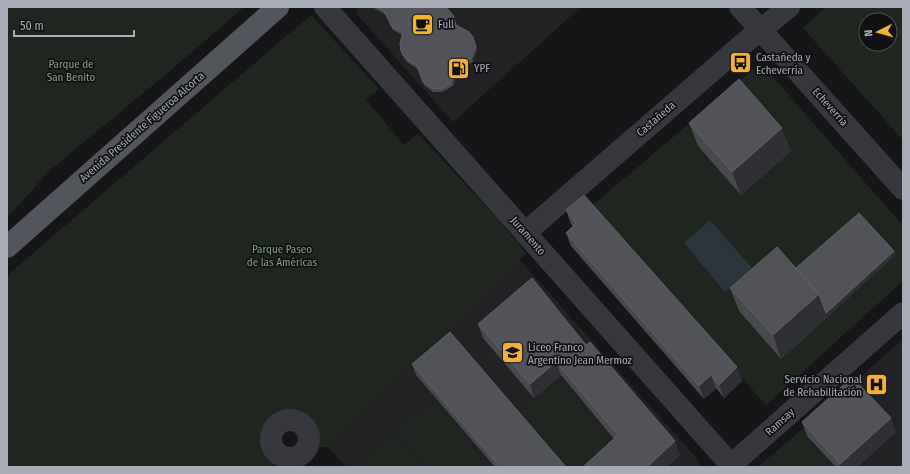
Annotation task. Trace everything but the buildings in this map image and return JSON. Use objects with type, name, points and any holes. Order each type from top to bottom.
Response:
[{"type":"main road","name":"Avenida Presidente Figueroa Alcorta","points":[[7,247],[278,7]]},
{"type":"street","name":"Juramento","points":[[325,7],[730,466]]},
{"type":"street","name":"Echeverría","points":[[740,7],[903,189]]},
{"type":"street","name":"Castañeda","points":[[525,233],[789,7]]},
{"type":"street","name":"Ramsay","points":[[730,466],[903,313]]},
{"type":"shaded area","name":"YPF","points":[[357,7],[581,7],[453,122],[356,13]]},
{"type":"shaded area","points":[[710,220],[752,268],[725,292],[684,243]]},
{"type":"shaded area","name":"Liceo Franco Argentino Jean Mermoz","points":[[519,259],[699,461],[700,467],[346,467],[328,447]]},
{"type":"shaded area","name":"Servicio Nacional de Rehabilitación","points":[[903,339],[903,467],[758,467],[799,432]]},
{"type":"green space","name":"Parque de San Benito","points":[[7,7],[244,7],[164,76],[50,170],[7,218]]},
{"type":"green space","points":[[826,7],[903,7],[903,140],[803,28]]},
{"type":"green space","name":"Parque Paseo de las Américas","points":[[311,15],[379,89],[366,100],[404,145],[418,134],[499,220],[526,253],[328,447],[306,447],[308,437],[305,429],[300,423],[286,421],[279,424],[274,429],[272,444],[283,456],[271,467],[7,467],[7,278],[11,272]]},
{"type":"green space","points":[[761,63],[903,226],[903,281],[766,405],[589,208]]},
{"type":"green space","points":[[559,380],[614,449],[592,467],[564,467],[519,412]]},
{"type":"green space","points":[[433,401],[489,467],[428,467],[398,431]]},
{"type":"green space","points":[[799,432],[831,467],[758,467]]},
{"type":"green space","points":[[394,433],[423,467],[362,467],[359,464]]},
{"type":"place","name":"Full","points":[[423,24]]},
{"type":"place","name":"Castañeda y Echeverría","points":[[740,63]]},
{"type":"place","name":"YPF","points":[[459,68]]},
{"type":"place","name":"Liceo Franco Argentino Jean Mermoz","points":[[513,353]]},
{"type":"place","name":"Servicio Nacional de Rehabilitación","points":[[877,385]]}]
